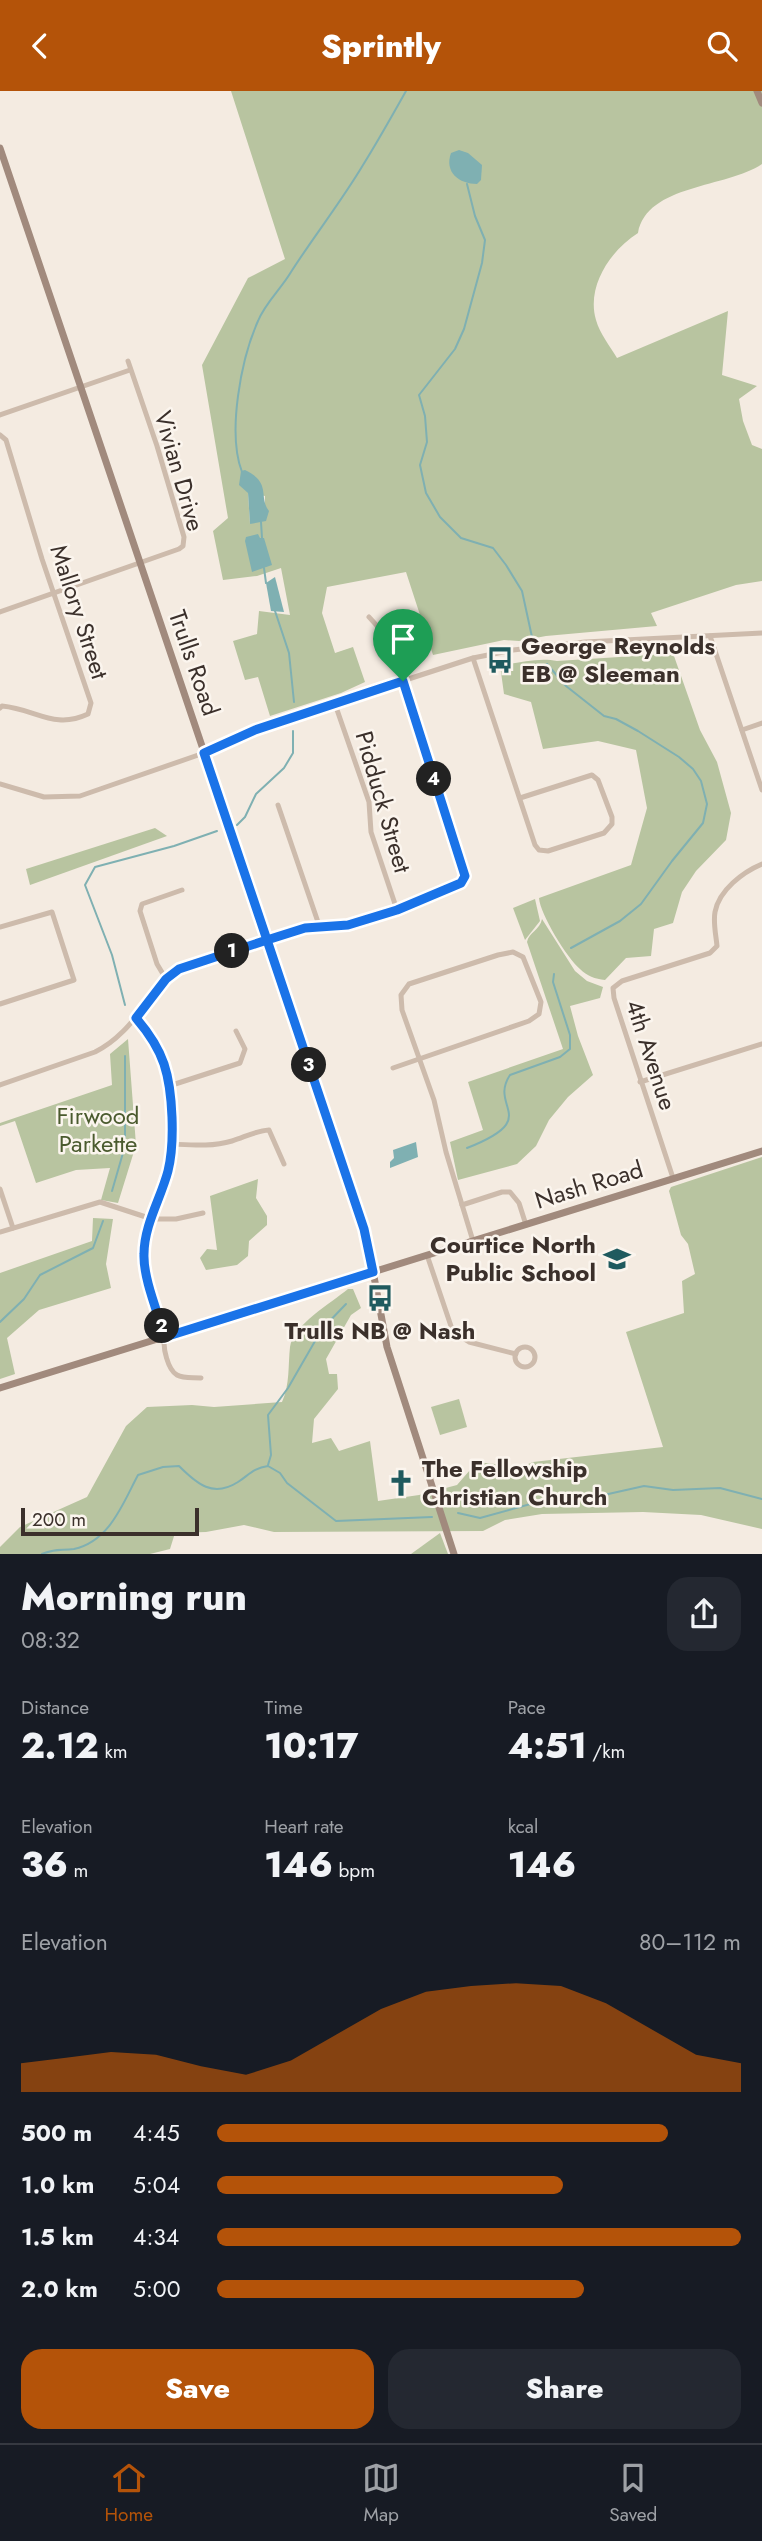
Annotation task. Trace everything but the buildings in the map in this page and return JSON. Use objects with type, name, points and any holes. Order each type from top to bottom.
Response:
[{"type":"street","points":[[757,91],[762,103]]},
{"type":"street","name":"Trulls Road","points":[[0,148],[364,1229],[387,1347],[454,1554]]},
{"type":"street","name":"Vivian Drive","points":[[128,361],[157,446],[184,542],[179,549],[139,562]]},
{"type":"street","points":[[0,415],[130,370]]},
{"type":"street","name":"Mallory Street","points":[[0,435],[6,440],[91,709],[88,714],[63,722],[12,707],[0,708]]},
{"type":"street","points":[[0,612],[139,562]]},
{"type":"street","points":[[0,1085],[110,1045],[136,1018],[166,979],[179,969],[297,930],[348,925],[397,910],[461,883],[465,876],[403,681],[389,643],[380,627],[369,617]]},
{"type":"street","points":[[0,784],[44,796],[80,796],[204,753],[255,730],[473,658],[513,650],[585,642],[762,633]]},
{"type":"street","points":[[710,636],[762,790]]},
{"type":"street","points":[[473,658],[535,845],[539,850],[548,851],[604,833],[612,824],[612,817],[598,780],[592,775],[520,798]]},
{"type":"street","name":"Pidduck Street","points":[[335,704],[369,802],[370,832],[397,910]]},
{"type":"street","points":[[742,730],[762,723]]},
{"type":"street","points":[[278,805],[320,928]]},
{"type":"street","name":"4th Avenue","points":[[673,1178],[640,1082],[613,988],[622,981],[710,953],[717,946],[715,909],[726,890],[740,877],[762,864]]},
{"type":"street","points":[[166,979],[157,964],[140,911],[142,904],[182,890]]},
{"type":"street","points":[[0,927],[52,912],[74,980],[0,1004]]},
{"type":"street","points":[[393,1068],[420,1060],[530,1021],[539,1014],[541,1002],[523,957],[513,952],[498,955],[409,984],[401,995],[402,1010],[420,1060],[434,1100],[446,1152],[473,1241]]},
{"type":"street","points":[[136,1018],[151,1036],[164,1063],[169,1086],[172,1144],[168,1170],[144,1254],[146,1271],[171,1368],[176,1375],[201,1378]]},
{"type":"street","points":[[169,1086],[240,1063],[245,1049],[236,1031]]},
{"type":"street","points":[[640,1082],[762,1044]]},
{"type":"street","points":[[172,1144],[200,1146],[230,1142],[258,1131],[269,1130],[284,1164]]},
{"type":"street","name":"Nash Road","points":[[0,1388],[762,1151]]},
{"type":"street","points":[[0,1189],[13,1228]]},
{"type":"street","points":[[462,1205],[510,1192],[519,1203],[526,1225]]},
{"type":"street","points":[[0,1232],[100,1202],[152,1219],[176,1219],[203,1213]]},
{"type":"street","points":[[427,1255],[453,1332],[469,1342],[516,1354]]},
{"type":"green space","points":[[231,91],[762,91],[762,164],[747,172],[690,189],[656,205],[644,217],[638,233],[619,249],[603,270],[595,294],[594,307],[600,330],[617,358],[728,311],[722,375],[757,386],[739,399],[743,421],[752,445],[762,449],[762,581],[736,585],[651,613],[657,626],[519,641],[504,640],[433,655],[406,572],[327,587],[322,613],[335,653],[353,647],[365,682],[341,693],[270,716],[258,677],[245,680],[233,641],[257,634],[259,611],[290,615],[281,568],[257,576],[223,580],[213,531],[228,518],[202,365],[248,278],[285,259]],"holes":[[[248,493],[265,496],[265,508],[250,524]]]},
{"type":"green space","points":[[666,654],[674,656],[700,730],[717,762],[731,813],[726,840],[696,871],[682,892],[673,923],[654,929],[651,956],[626,958],[605,980],[598,979],[588,975],[568,956],[549,925],[539,898],[631,865],[647,808],[636,750],[598,741],[543,749],[531,702],[504,694],[500,665],[536,660]]},
{"type":"green space","points":[[155,828],[167,836],[30,885],[26,869]]},
{"type":"green space","points":[[535,899],[540,921],[525,940],[513,908]]},
{"type":"green space","points":[[542,919],[575,971],[587,981],[603,987],[600,998],[570,1006],[593,1075],[568,1097],[549,1120],[536,1146],[517,1164],[458,1180],[450,1142],[483,1130],[468,1082],[563,1049],[527,942]]},
{"type":"green space","name":"Firwood Parkette","points":[[128,1039],[136,1145],[118,1203],[101,1200],[110,1168],[76,1170],[36,1183],[15,1121],[0,1126],[0,1123],[112,1085],[110,1054]]},
{"type":"green space","points":[[762,1157],[762,1529],[701,1515],[643,1512],[542,1514],[505,1520],[483,1531],[274,1532],[244,1525],[206,1532],[175,1533],[170,1549],[150,1554],[0,1554],[0,1547],[20,1527],[87,1497],[126,1426],[147,1407],[214,1407],[282,1402],[288,1382],[293,1339],[305,1323],[348,1289],[353,1289],[361,1308],[351,1315],[326,1359],[329,1374],[337,1374],[338,1389],[314,1419],[312,1443],[331,1438],[339,1451],[370,1441],[378,1501],[419,1495],[457,1485],[477,1462],[521,1467],[533,1462],[663,1447],[626,1332],[684,1313],[682,1281],[695,1274],[688,1244],[681,1235],[669,1191],[671,1187]]},
{"type":"green space","points":[[258,1179],[256,1198],[267,1216],[267,1225],[249,1241],[248,1256],[237,1265],[206,1270],[200,1258],[207,1249],[217,1250],[210,1196]]},
{"type":"green space","points":[[93,1218],[113,1219],[106,1264],[111,1288],[39,1310],[7,1338],[15,1374],[0,1379],[0,1273],[92,1241]]},
{"type":"green space","points":[[459,1399],[467,1427],[440,1435],[431,1407]]},
{"type":"green space","points":[[440,1533],[448,1554],[411,1554]]},
{"type":"water","points":[[459,150],[468,153],[482,165],[481,180],[477,184],[464,182],[451,171],[451,153]]},
{"type":"water","points":[[245,470],[262,485],[269,511],[266,521],[250,524],[248,493],[239,485],[241,471]]},
{"type":"water","points":[[258,534],[260,538],[264,538],[272,565],[252,572],[245,541],[246,537]]},
{"type":"water","points":[[275,577],[284,612],[271,611],[266,583]]},
{"type":"water","points":[[416,1142],[418,1157],[390,1168],[390,1162],[394,1158],[393,1150]]},
{"type":"waterway","points":[[242,472],[236,437],[238,396],[246,355],[258,321],[355,179],[406,91]]},
{"type":"waterway","points":[[467,184],[475,216],[485,240],[482,263],[464,329],[455,349],[419,395],[425,416],[427,442],[420,465],[426,493],[440,517],[461,538],[493,548],[506,565],[522,591],[532,637]]},
{"type":"waterway","points":[[261,522],[262,538]]},
{"type":"waterway","points":[[264,568],[266,583]]},
{"type":"waterway","points":[[275,611],[289,653],[294,702]]},
{"type":"waterway","points":[[547,664],[566,686],[604,716],[638,731],[693,769],[701,781],[707,804],[703,823],[641,904],[620,921],[571,948]]},
{"type":"waterway","points":[[237,825],[245,817],[256,794],[284,768],[293,753],[293,731]]},
{"type":"waterway","points":[[125,1005],[112,955],[85,885],[95,867],[174,846],[217,831]]},
{"type":"waterway","points":[[467,1148],[503,1129],[509,1113],[505,1086],[510,1075],[560,1057],[570,1049],[570,1035],[553,982],[554,974]]},
{"type":"waterway","points":[[112,1191],[125,1146],[125,1056]]},
{"type":"waterway","points":[[0,1322],[24,1299],[40,1275],[93,1248],[103,1221]]},
{"type":"waterway","points":[[268,1465],[271,1455],[268,1415],[288,1388],[322,1329],[346,1304]]},
{"type":"waterway","points":[[42,1554],[74,1549],[97,1538],[121,1509],[138,1475],[163,1467],[179,1466],[206,1487],[221,1489],[238,1482],[255,1470],[268,1466],[280,1473],[287,1483],[336,1521],[432,1517]]},
{"type":"waterway","points":[[458,1513],[480,1518],[545,1500],[586,1499],[644,1486],[673,1490],[720,1488],[762,1499]]},
{"type":"place","name":"George Reynolds EB @ Sleeman","points":[[500,660]]},
{"type":"place","name":"Courtice North Public School","points":[[617,1259]]},
{"type":"place","name":"Trulls NB @ Nash","points":[[380,1298]]},
{"type":"place","name":"The Fellowship Christian Church","points":[[401,1483]]},
{"type":"route","points":[[403,681],[255,730],[204,753],[267,940],[179,969],[166,979],[136,1018],[151,1036],[164,1063],[169,1086],[172,1144],[168,1170],[145,1239],[144,1254],[146,1271],[165,1337],[373,1272],[364,1229],[267,940],[305,928],[348,925],[397,910],[461,883],[465,876],[403,681]]}]
